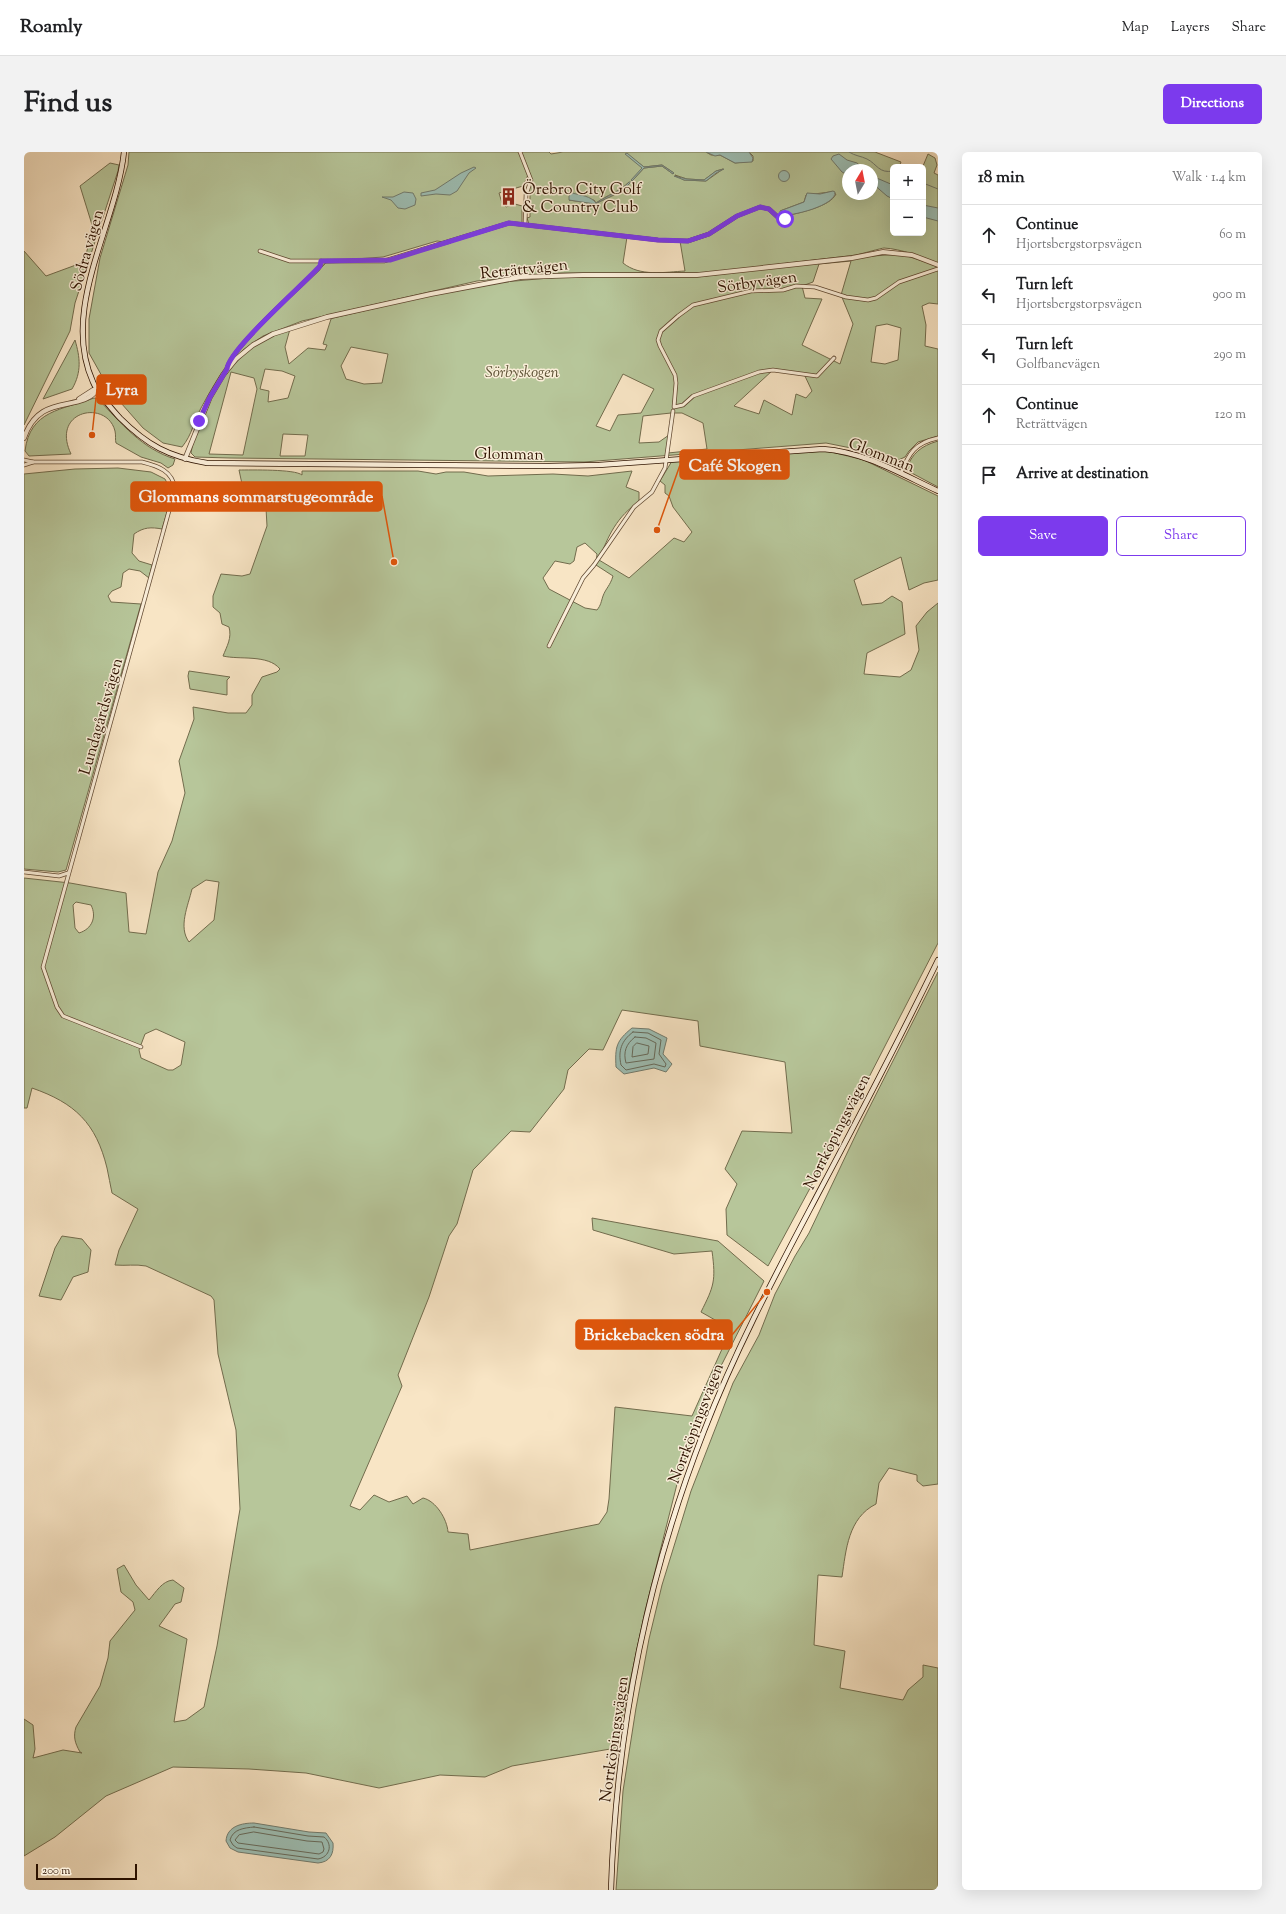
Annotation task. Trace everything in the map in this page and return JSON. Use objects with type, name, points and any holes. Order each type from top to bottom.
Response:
[{"type":"main road","name":"Södra vägen","points":[[98,390],[84,355],[81,325],[84,302],[119,180],[124,152]]},
{"type":"main road","name":"Glomman","points":[[98,390],[135,433],[162,451],[185,459],[207,462],[549,466],[667,460],[823,449],[857,455],[901,473],[938,492]]},
{"type":"main road","name":"Norrköpingsvägen","points":[[611,1890],[613,1842],[618,1786],[635,1670],[669,1532],[692,1463],[722,1386],[764,1298],[938,960]]},
{"type":"street","points":[[520,152],[531,180],[526,195],[525,224]]},
{"type":"street","points":[[260,251],[290,261],[390,260],[503,224],[525,224],[658,240],[688,241],[713,232],[737,216],[760,207],[765,207],[781,220],[785,219]]},
{"type":"street","name":"Reträttvägen","points":[[185,459],[205,408],[227,369],[253,345],[285,329],[387,303],[521,277],[583,275],[697,275],[852,258],[883,252],[912,255],[938,265]]},
{"type":"street","points":[[227,369],[227,366],[232,358],[254,331],[318,269],[321,261]]},
{"type":"street","name":"Sörbyvägen","points":[[549,646],[579,583],[634,507],[652,492],[665,468],[676,383],[673,370],[660,346],[659,336],[669,323],[693,305],[751,291],[783,290],[796,286],[815,287],[846,297],[868,300],[876,298],[899,282],[938,269]]},
{"type":"street","points":[[673,409],[683,405],[693,396],[759,372],[773,370],[817,376],[834,358]]},
{"type":"street","points":[[24,438],[28,428],[38,415],[55,406],[86,398],[95,394],[98,390]]},
{"type":"street","points":[[901,473],[913,450],[920,444],[938,438]]},
{"type":"street","name":"Lundagårdsvägen","points":[[24,460],[33,462],[142,462],[155,466],[168,473],[174,483],[175,489],[43,967],[57,1007],[63,1016],[142,1048]]},
{"type":"street","name":"Lundagårdsvägen","points":[[24,464],[33,462]]},
{"type":"street","points":[[24,872],[59,876],[65,875],[69,871]]},
{"type":"green space","points":[[129,152],[519,152],[528,175],[523,186],[499,193],[502,203],[506,207],[515,204],[522,206],[522,225],[627,237],[623,263],[637,270],[653,273],[560,273],[477,281],[302,321],[263,336],[243,350],[229,364],[250,334],[229,361],[212,389],[182,447],[163,443],[143,428],[121,403],[103,378],[89,353],[89,319],[100,258],[128,165]],"holes":[[[437,241],[451,243],[389,261],[326,263],[319,270],[327,261],[383,257]]]},
{"type":"green space","points":[[521,152],[549,152],[551,154],[563,152],[706,152],[711,155],[720,155],[735,163],[753,161],[753,156],[749,152],[875,152],[901,162],[900,164],[890,164],[890,236],[926,236],[926,164],[924,164],[928,154],[935,158],[937,165],[934,173],[938,175],[938,263],[905,252],[884,248],[856,255],[705,273],[661,273],[685,271],[680,241],[529,224],[527,218],[530,217],[530,195],[528,193],[532,179]],"holes":[[[626,154],[644,167],[662,165],[674,173],[673,174],[662,166],[644,168],[632,181],[643,168]],[[723,169],[706,181],[684,180],[675,175],[687,179],[704,180],[716,171]],[[629,182],[624,189],[595,204],[569,200],[594,200],[596,203]],[[830,192],[836,194],[833,199],[821,206],[785,216],[780,211],[804,202],[806,195]]]},
{"type":"green space","points":[[110,163],[119,165],[118,171],[75,303],[70,331],[24,425],[24,251],[46,276],[84,262],[93,228],[80,186]]},
{"type":"green space","name":"Sörbyskogen","points":[[901,254],[938,266],[938,304],[929,303],[922,306],[926,325],[925,346],[938,349],[938,436],[918,442],[905,457],[892,463],[861,450],[826,443],[584,462],[230,458],[195,457],[191,453],[194,440],[205,411],[222,380],[232,366],[258,344],[273,335],[290,329],[285,347],[289,364],[308,348],[325,350],[327,345],[323,344],[331,319],[333,318],[423,297],[504,282],[560,277],[697,277]],"holes":[[[851,261],[841,295],[853,324],[840,364],[802,345],[822,299],[805,298],[802,286],[813,282],[819,264]],[[887,324],[901,328],[898,360],[885,364],[871,362],[876,326]],[[351,347],[388,354],[382,383],[364,384],[346,379],[341,366]],[[265,369],[282,371],[295,376],[288,398],[268,402],[269,391],[260,389]],[[773,370],[804,374],[812,391],[806,398],[796,394],[792,415],[764,400],[759,414],[734,406]],[[231,372],[254,378],[257,389],[243,455],[209,454]],[[623,374],[654,389],[641,413],[618,415],[610,431],[596,426]],[[682,413],[703,423],[707,449],[668,453],[669,435],[659,442],[639,443],[643,416]],[[283,434],[308,435],[305,456],[280,456]]]},
{"type":"green space","points":[[75,340],[78,352],[79,371],[72,389],[43,399]]},
{"type":"green space","points":[[94,398],[98,399],[142,442],[163,455],[175,459],[173,465],[168,468],[161,463],[141,457],[116,443],[115,431],[110,421],[102,415],[92,413],[82,414],[74,419],[68,427],[67,439],[71,454],[29,456],[25,451],[28,437],[33,427],[41,419],[59,409]]},
{"type":"green space","points":[[938,441],[938,487],[906,470],[911,459],[918,451],[927,445]]},
{"type":"green space","points":[[796,451],[827,451],[864,460],[938,496],[938,580],[924,583],[909,590],[901,557],[854,580],[862,605],[882,603],[892,596],[902,602],[905,634],[867,653],[864,674],[900,677],[911,670],[919,650],[916,626],[927,612],[938,603],[938,943],[849,1116],[768,1266],[727,1235],[726,1209],[737,1184],[725,1169],[742,1131],[792,1133],[785,1062],[700,1046],[698,1021],[622,1010],[603,1050],[589,1049],[568,1070],[564,1089],[530,1132],[511,1131],[473,1170],[457,1224],[449,1236],[429,1297],[398,1375],[402,1386],[350,1506],[360,1510],[374,1495],[389,1502],[407,1496],[413,1504],[423,1498],[432,1503],[440,1511],[446,1522],[448,1532],[468,1534],[470,1550],[599,1524],[607,1512],[609,1499],[615,1407],[692,1416],[731,1329],[701,1312],[709,1296],[713,1283],[714,1270],[712,1251],[674,1254],[593,1230],[592,1218],[718,1241],[764,1281],[720,1368],[702,1408],[678,1480],[645,1611],[616,1748],[512,1766],[485,1777],[440,1775],[379,1788],[306,1773],[249,1769],[173,1767],[106,1796],[55,1837],[24,1856],[24,1719],[33,1725],[35,1749],[33,1758],[63,1750],[82,1753],[80,1752],[75,1740],[76,1727],[100,1686],[108,1658],[110,1641],[135,1610],[133,1602],[121,1592],[117,1569],[124,1565],[136,1585],[149,1600],[166,1582],[173,1580],[184,1588],[181,1602],[175,1604],[159,1626],[187,1639],[174,1722],[186,1720],[204,1707],[217,1646],[240,1509],[236,1430],[218,1354],[214,1300],[211,1296],[146,1266],[115,1265],[119,1250],[138,1209],[112,1193],[107,1168],[97,1139],[82,1117],[72,1108],[60,1100],[32,1088],[27,1108],[24,1108],[24,878],[70,883],[126,893],[129,932],[146,934],[158,872],[172,841],[185,793],[179,761],[194,719],[193,707],[228,713],[246,713],[252,705],[252,695],[262,677],[277,672],[280,669],[275,664],[261,659],[223,656],[229,642],[230,631],[229,627],[222,624],[220,613],[213,607],[213,596],[221,574],[242,576],[250,574],[267,526],[266,508],[254,504],[243,497],[239,470],[282,471],[302,475],[302,471],[418,471],[436,474],[446,472],[464,472],[488,476],[553,474],[588,476],[632,471],[626,487],[639,492],[639,502],[619,520],[614,527],[599,560],[629,578],[674,538],[684,542],[692,532],[673,507],[669,496],[665,493],[665,485],[660,481],[672,461]],"holes":[[[585,543],[597,554],[596,565],[613,576],[597,610],[585,608],[549,589],[543,578],[555,561],[570,564],[574,561],[577,547]],[[206,880],[219,882],[214,920],[189,942],[184,930],[184,923],[186,909],[192,889]],[[76,902],[91,905],[93,909],[93,918],[90,926],[79,933],[75,928],[73,905]],[[156,1029],[185,1042],[181,1065],[173,1070],[168,1070],[141,1058],[139,1050],[145,1034]]]},
{"type":"green space","points":[[118,468],[151,472],[165,479],[169,491],[168,510],[162,529],[148,528],[134,534],[132,553],[139,561],[152,565],[149,578],[140,571],[129,569],[123,573],[121,587],[112,591],[108,596],[111,602],[141,604],[66,870],[58,872],[24,869],[24,474],[75,469]]},
{"type":"green space","points":[[189,671],[230,677],[227,680],[227,695],[190,689],[188,676]]},
{"type":"green space","points":[[938,972],[938,1484],[923,1486],[917,1481],[917,1475],[889,1468],[879,1483],[876,1504],[859,1518],[854,1526],[847,1546],[842,1577],[818,1575],[814,1645],[845,1651],[840,1688],[903,1700],[908,1690],[923,1677],[923,1665],[938,1668],[938,1890],[616,1890],[623,1791],[636,1708],[649,1639],[662,1585],[691,1491],[733,1383],[759,1335],[775,1294],[809,1233],[860,1126]]},
{"type":"green space","points":[[62,1236],[82,1239],[91,1250],[88,1272],[73,1277],[61,1300],[39,1296],[55,1248]]},
{"type":"water","points":[[706,152],[749,152],[753,158],[752,162],[735,163],[720,155],[715,156]]},
{"type":"water","points":[[627,153],[644,167],[662,165],[674,173],[673,174],[662,166],[644,168],[632,181],[631,180],[642,168],[625,154]]},
{"type":"water","points":[[839,154],[847,160],[858,164],[842,164],[842,172],[831,159],[833,156]]},
{"type":"water","points":[[474,167],[476,168],[469,173],[457,191],[450,195],[436,194],[421,196],[421,193],[435,190],[461,173]]},
{"type":"water","points":[[724,169],[706,181],[684,180],[674,176],[687,179],[704,180],[716,171]]},
{"type":"water","points":[[782,171],[786,171],[788,172],[788,180],[782,181],[779,178],[779,174]]},
{"type":"water","points":[[878,179],[890,184],[890,198],[878,188]]},
{"type":"water","points":[[631,182],[619,192],[595,204],[569,200],[569,196],[572,193],[588,197],[596,203],[618,191]]},
{"type":"water","points":[[833,191],[835,192],[834,197],[821,206],[794,214],[780,215],[780,211],[804,202],[807,193],[820,194]]},
{"type":"water","points":[[404,192],[413,193],[416,199],[415,205],[405,209],[398,208],[391,200],[382,197],[393,197]]},
{"type":"water","points":[[926,206],[938,208],[938,221],[926,218]]},
{"type":"water","points":[[632,1028],[649,1029],[667,1038],[663,1054],[672,1064],[666,1072],[654,1068],[624,1074],[616,1067],[616,1049],[623,1037]]},
{"type":"water","points":[[254,1823],[309,1832],[326,1833],[333,1843],[332,1854],[326,1861],[318,1863],[238,1852],[230,1848],[226,1841],[229,1832],[236,1826]]},
{"type":"waterway","points":[[849,152],[867,159],[881,170],[890,172]]},
{"type":"waterway","points":[[926,184],[938,189]]},
{"type":"place","name":"Örebro City Golf & Country Club","points":[[509,197]]},
{"type":"place","name":"Lyra","points":[[92,435]]},
{"type":"place","name":"Café Skogen","points":[[657,530]]},
{"type":"place","name":"Glommans sommarstugeområde","points":[[394,562]]},
{"type":"place","name":"Brickebacken södra","points":[[767,1292]]},
{"type":"route","points":[[199,421],[210,397],[232,358],[254,331],[320,266],[321,261],[390,260],[492,227],[509,223],[658,240],[688,241],[699,236],[709,234],[742,213],[760,207],[769,209],[781,220],[785,219]]}]
